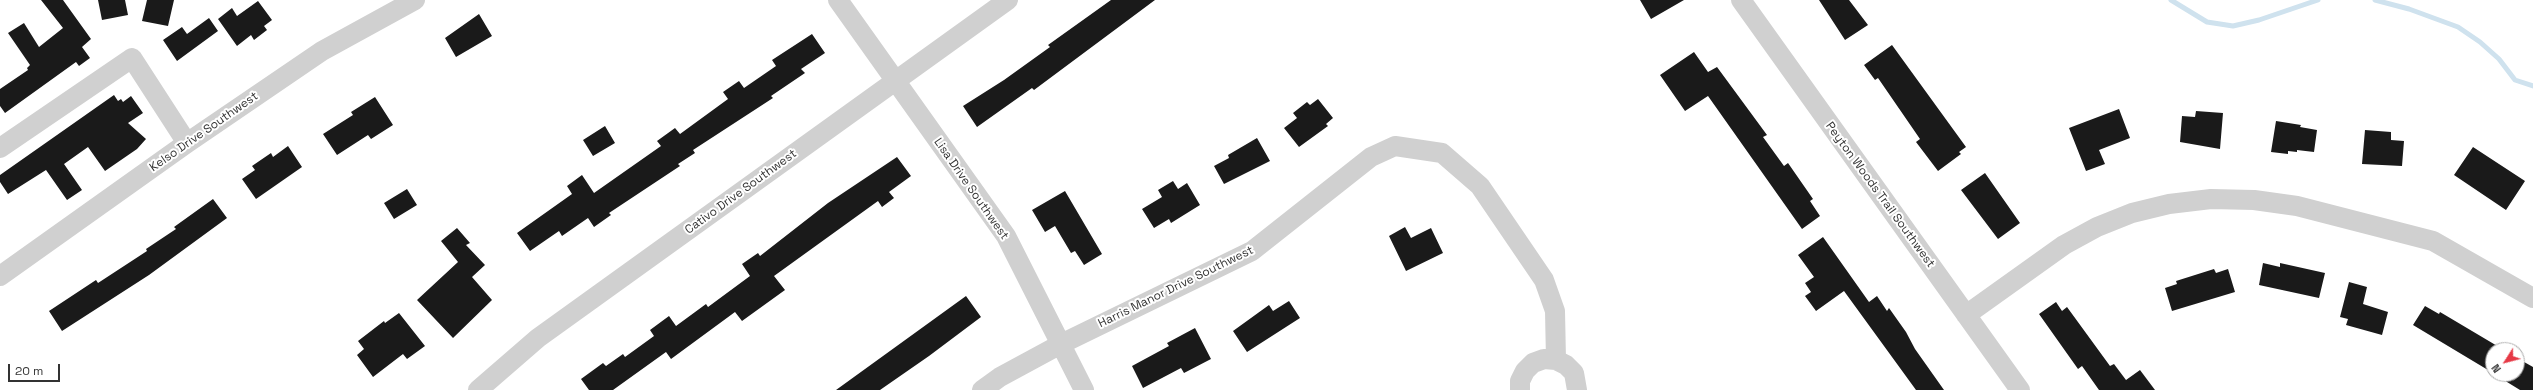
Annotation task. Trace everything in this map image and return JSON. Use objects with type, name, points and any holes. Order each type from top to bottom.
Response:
[{"type":"street","name":"Kelso Drive Southwest","points":[[0,276],[187,143],[322,51],[415,0]]},
{"type":"street","name":"Lisa Drive Southwest","points":[[838,0],[1006,236],[1084,390]]},
{"type":"street","name":"Cativo Drive Southwest","points":[[478,390],[538,338],[1008,0]]},
{"type":"street","name":"Peyton Woods Trail Southwest","points":[[1741,0],[2020,390]]},
{"type":"street","points":[[0,148],[132,58],[187,143]]},
{"type":"street","name":"Harris Manor Drive Southwest","points":[[982,390],[1000,377],[1061,344],[1252,251],[1371,157],[1395,146],[1442,153],[1480,186],[1544,280],[1555,311],[1556,360]]},
{"type":"street","points":[[1966,315],[2064,245],[2097,227],[2132,214],[2169,204],[2211,199],[2254,200],[2297,206],[2433,241],[2533,298]]},
{"type":"street","points":[[1520,390],[1520,381],[1525,371],[1534,363],[1544,360],[1556,360],[1566,365],[1574,373],[1577,390]]},
{"type":"building","points":[[41,0],[63,0],[91,39],[82,47],[90,58],[79,66],[76,62],[5,113],[0,106],[0,89],[28,70],[27,68],[30,65],[8,33],[24,23],[39,47],[63,28]]},
{"type":"building","points":[[98,0],[125,0],[128,15],[102,20]]},
{"type":"building","points":[[147,0],[174,0],[168,26],[142,21]]},
{"type":"building","points":[[1111,0],[1155,0],[1034,90],[1032,88],[977,127],[963,106],[1004,80],[1050,47],[1048,45]]},
{"type":"building","points":[[1640,0],[1684,0],[1651,19]]},
{"type":"building","points":[[1819,0],[1849,0],[1868,25],[1845,40]]},
{"type":"building","points":[[258,1],[272,20],[264,26],[267,30],[254,40],[251,35],[237,46],[218,19],[232,8],[237,16]]},
{"type":"building","points":[[479,14],[492,36],[456,57],[445,38]]},
{"type":"building","points":[[209,18],[218,31],[177,61],[163,40],[182,27],[187,34]]},
{"type":"building","points":[[812,34],[825,53],[801,69],[805,73],[771,96],[773,98],[693,150],[695,153],[678,164],[680,166],[609,213],[611,215],[594,227],[588,218],[562,236],[559,231],[530,251],[517,233],[572,194],[567,186],[582,175],[594,193],[661,146],[657,141],[675,128],[680,134],[728,99],[723,92],[739,81],[744,88],[776,66],[772,60]]},
{"type":"building","points":[[1892,45],[1966,147],[1959,152],[1961,154],[1938,171],[1916,142],[1920,139],[1878,78],[1875,80],[1864,65]]},
{"type":"building","points":[[1694,52],[1708,72],[1717,67],[1767,135],[1763,137],[1784,166],[1788,163],[1813,199],[1810,201],[1820,216],[1802,229],[1708,96],[1685,111],[1660,75]]},
{"type":"building","points":[[114,95],[118,101],[121,99],[123,102],[131,96],[143,113],[128,123],[146,139],[137,149],[105,171],[88,147],[64,164],[82,190],[67,200],[46,170],[8,194],[0,182],[0,175]]},
{"type":"building","points":[[375,97],[393,125],[371,139],[368,135],[337,155],[323,134],[353,115],[351,112]]},
{"type":"building","points":[[1318,99],[1333,118],[1326,124],[1328,126],[1299,147],[1284,128],[1297,118],[1293,113],[1307,102],[1310,105]]},
{"type":"building","points":[[2119,109],[2130,138],[2099,150],[2105,164],[2086,171],[2069,128]]},
{"type":"building","points":[[2196,111],[2223,113],[2220,149],[2180,142],[2182,116],[2195,117]]},
{"type":"building","points":[[2276,121],[2301,125],[2300,127],[2317,130],[2314,152],[2297,150],[2297,152],[2288,151],[2288,154],[2271,152]]},
{"type":"building","points":[[605,126],[615,143],[593,156],[583,140]]},
{"type":"building","points":[[2365,130],[2391,132],[2391,140],[2404,141],[2402,166],[2362,164]]},
{"type":"building","points":[[1257,138],[1270,161],[1224,184],[1214,166],[1229,158],[1228,155]]},
{"type":"building","points":[[288,146],[302,167],[256,199],[242,179],[255,170],[252,166],[271,153],[273,157]]},
{"type":"building","points":[[2473,147],[2525,181],[2506,210],[2454,175]]},
{"type":"building","points":[[897,157],[911,176],[889,192],[894,198],[882,207],[878,201],[774,276],[785,290],[742,321],[735,312],[671,359],[666,352],[613,390],[589,390],[581,379],[603,363],[606,366],[623,354],[625,357],[654,336],[650,330],[669,316],[676,326],[706,304],[708,307],[750,276],[742,264],[758,253],[760,256],[828,203]]},
{"type":"building","points":[[1985,173],[2020,223],[1998,239],[1961,190]]},
{"type":"building","points":[[1173,181],[1178,189],[1187,183],[1200,205],[1171,223],[1169,219],[1154,228],[1142,209],[1162,197],[1158,190]]},
{"type":"building","points":[[407,189],[417,205],[394,219],[384,203]]},
{"type":"building","points":[[1065,191],[1102,254],[1084,265],[1075,251],[1071,253],[1055,226],[1045,232],[1032,210]]},
{"type":"building","points":[[213,199],[227,218],[149,275],[62,331],[49,311],[96,280],[98,283],[147,251],[146,249],[176,229],[174,227]]},
{"type":"building","points":[[1405,227],[1411,238],[1431,228],[1443,253],[1406,271],[1389,236]]},
{"type":"building","points":[[457,228],[470,243],[466,245],[485,265],[472,277],[492,300],[453,338],[417,300],[458,262],[441,241]]},
{"type":"building","points":[[1823,237],[1869,302],[1877,296],[1887,311],[1889,308],[1906,332],[1915,349],[1944,390],[1916,390],[1844,291],[1816,311],[1805,296],[1811,292],[1805,283],[1814,277],[1798,255]]},
{"type":"building","points":[[2263,263],[2280,267],[2280,263],[2325,273],[2319,298],[2259,285]]},
{"type":"building","points":[[2214,269],[2216,273],[2228,269],[2235,292],[2172,311],[2165,288],[2177,284],[2176,281]]},
{"type":"building","points":[[2349,282],[2367,287],[2363,304],[2388,312],[2382,335],[2346,325],[2348,319],[2340,317]]},
{"type":"building","points":[[966,296],[981,317],[929,356],[880,390],[836,390]]},
{"type":"building","points":[[1289,301],[1300,318],[1247,352],[1233,331],[1269,305],[1273,311]]},
{"type":"building","points":[[2056,302],[2062,311],[2067,307],[2110,366],[2114,364],[2126,380],[2140,370],[2155,390],[2099,390],[2082,366],[2078,369],[2039,314]]},
{"type":"building","points":[[2425,306],[2439,314],[2440,312],[2491,342],[2485,342],[2485,368],[2413,325]]},
{"type":"building","points":[[399,313],[425,346],[407,359],[403,354],[373,377],[357,355],[364,349],[358,341],[384,321],[385,323]]},
{"type":"building","points":[[1195,328],[1211,359],[1184,373],[1181,368],[1143,388],[1132,366],[1169,346],[1167,343]]},
{"type":"building","points":[[2525,362],[2533,367],[2533,390],[2520,390],[2507,382],[2525,382]]},
{"type":"waterway","points":[[2171,0],[2207,22],[2233,26],[2259,20],[2318,0]]},
{"type":"waterway","points":[[2375,0],[2409,9],[2458,27],[2480,42],[2499,59],[2515,80],[2533,86]]}]
